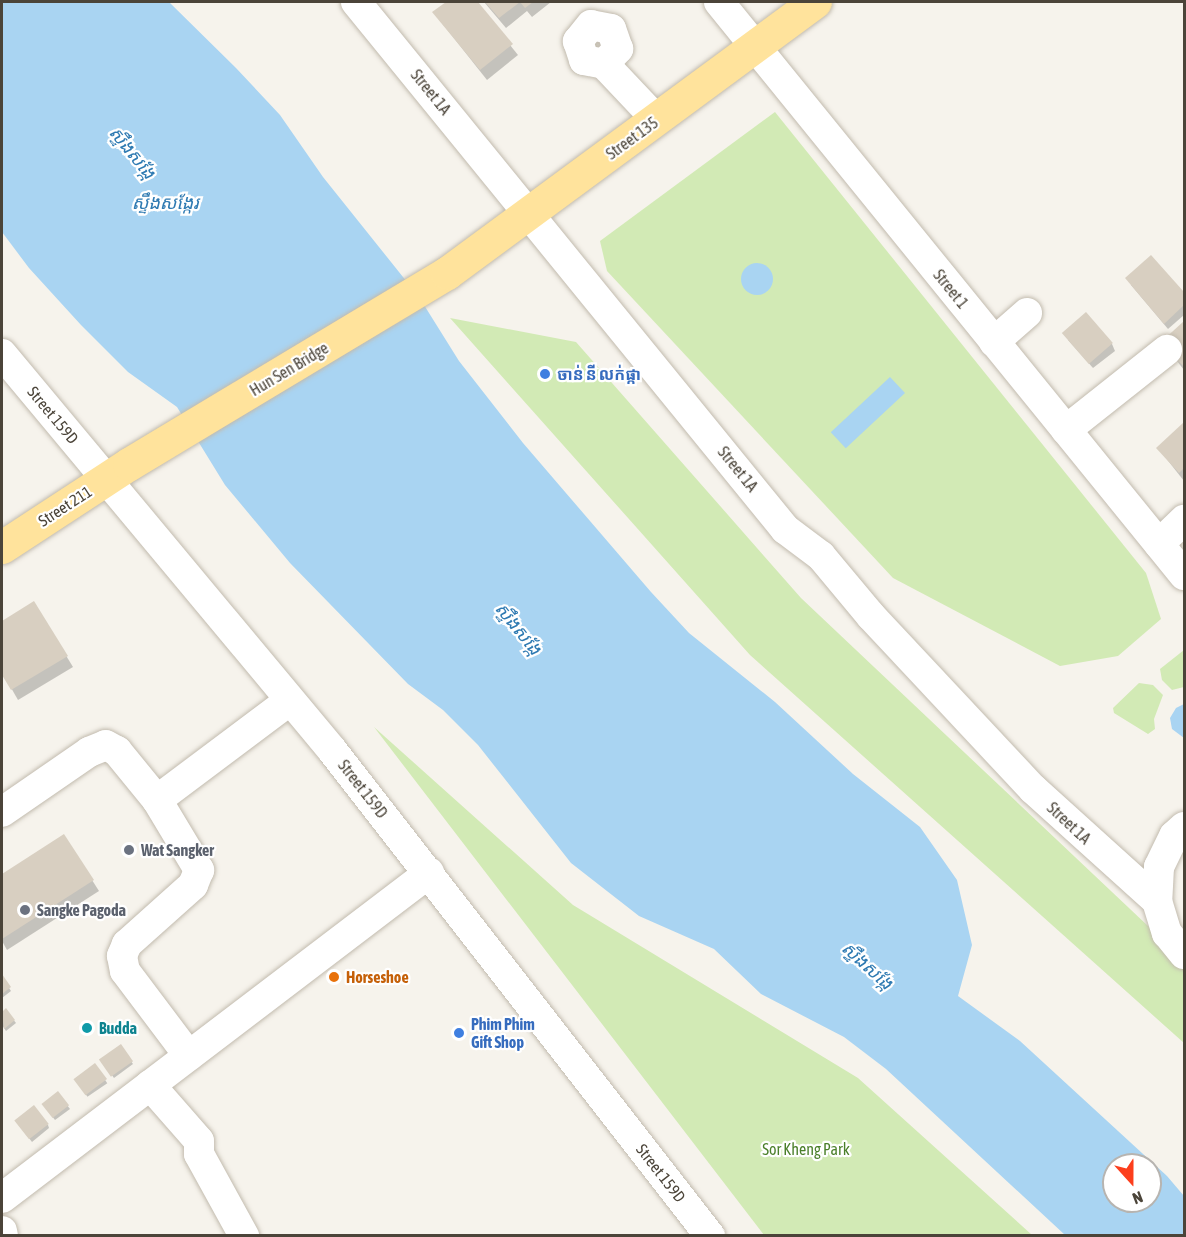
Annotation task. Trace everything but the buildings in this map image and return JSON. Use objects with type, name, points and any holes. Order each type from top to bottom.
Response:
[{"type":"main road","name":"Street 135","points":[[447,273],[756,48],[815,2]]},
{"type":"main road","name":"Hun Sen Bridge","points":[[118,472],[447,273]]},
{"type":"main road","name":"Street 211","points":[[2,548],[118,472]]},
{"type":"street","name":"Street 1A","points":[[356,2],[786,529],[821,556],[871,616],[1033,789],[1157,901]]},
{"type":"street","name":"Street 1","points":[[719,2],[1185,575]]},
{"type":"street","points":[[604,64],[657,120]]},
{"type":"street","points":[[994,342],[1028,313]]},
{"type":"street","points":[[1066,430],[1167,350]]},
{"type":"street","name":"Street 159D","points":[[2,354],[118,472],[289,701],[429,873],[710,1236]]},
{"type":"street","points":[[1159,544],[1185,520]]},
{"type":"street","points":[[157,800],[289,701]]},
{"type":"street","points":[[2,812],[89,752],[106,745],[117,751],[157,800],[199,870],[193,885],[127,944],[122,956],[125,972],[189,1056]]},
{"type":"street","points":[[1185,826],[1174,836],[1160,867],[1157,901],[1167,933],[1185,954]]},
{"type":"street","points":[[2,1198],[429,873]]},
{"type":"street","points":[[150,1085],[199,1141],[199,1154],[244,1236]]},
{"type":"street","points":[[2,1231],[3,1236]]},
{"type":"green space","points":[[775,112],[1146,573],[1161,619],[1118,656],[1060,666],[893,578],[607,271],[600,241]]},
{"type":"green space","points":[[450,318],[576,342],[801,598],[1184,960],[1184,1043],[750,655]]},
{"type":"green space","points":[[1184,650],[1184,687],[1172,690],[1162,680],[1160,669]]},
{"type":"green space","points":[[1139,683],[1153,685],[1163,695],[1154,719],[1155,729],[1148,734],[1114,713],[1113,708]]},
{"type":"green space","name":"Sor Kheng Park","points":[[374,727],[573,905],[858,1078],[1032,1235],[764,1235]]},
{"type":"water","name":"ស្ទឹងសង្កែរ","points":[[2,2],[169,2],[280,115],[323,177],[419,297],[459,361],[523,443],[651,592],[689,633],[775,702],[853,774],[920,827],[957,880],[972,945],[958,996],[1020,1041],[1142,1153],[1102,1153],[1102,1213],[1162,1213],[1162,1171],[1184,1196],[1184,1235],[1065,1235],[886,1069],[844,1037],[761,994],[714,949],[639,916],[571,863],[478,745],[443,710],[408,684],[290,563],[225,485],[177,407],[128,372],[29,268],[2,232]]},
{"type":"water","points":[[757,263],[768,268],[773,279],[768,290],[757,295],[746,290],[741,279],[746,268]]},
{"type":"water","points":[[890,377],[905,393],[846,448],[831,432]]},
{"type":"water","points":[[1184,704],[1184,738],[1172,729],[1170,718],[1176,708]]},
{"type":"place","name":"ចាន់ នី លក់ផ្កា","points":[[545,374]]},
{"type":"place","name":"Wat Sangker","points":[[129,850]]},
{"type":"place","name":"Sangke Pagoda","points":[[25,910]]},
{"type":"place","name":"Horseshoe","points":[[334,977]]},
{"type":"place","name":"Budda","points":[[87,1028]]},
{"type":"place","name":"Phim Phim Gift Shop","points":[[459,1033]]},
{"type":"water label","name":"ស្ទឹងសង្កែ","points":[[132,153]]},
{"type":"water label","name":"ស្ទឹងសង្កែ","points":[[518,629]]},
{"type":"water label","name":"ស្ទឹងសង្កែ","points":[[867,966]]}]
